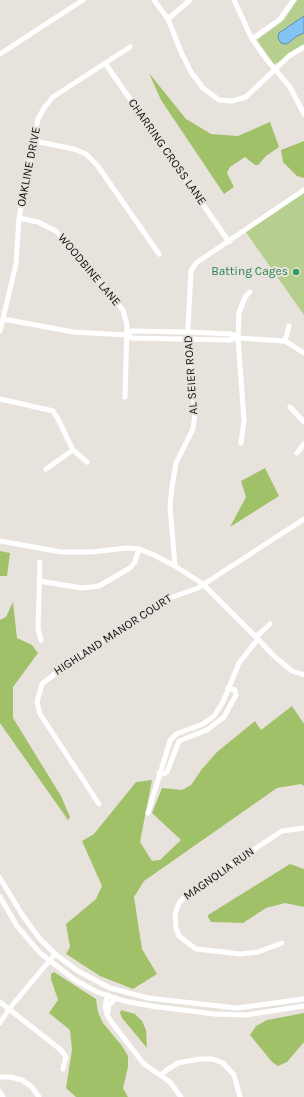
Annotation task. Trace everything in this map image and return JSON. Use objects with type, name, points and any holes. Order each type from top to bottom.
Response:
[{"type":"street","points":[[0,54],[83,0]]},
{"type":"street","points":[[154,0],[168,19],[181,52],[191,72],[203,88],[213,97],[226,101],[242,98],[249,94],[289,56],[304,47]]},
{"type":"street","points":[[168,19],[190,0]]},
{"type":"street","points":[[234,0],[252,39],[294,92],[304,114]]},
{"type":"street","points":[[252,39],[280,20],[294,0]]},
{"type":"street","name":"OAKLINE DRIVE","points":[[0,331],[16,264],[19,218],[38,119],[44,108],[53,97],[130,47]]},
{"type":"street","name":"CHARRING CROSS LANE","points":[[105,64],[229,242]]},
{"type":"street","points":[[34,141],[74,149],[86,154],[97,165],[159,254]]},
{"type":"street","name":"AL SEIER ROAD","points":[[175,566],[170,506],[172,487],[176,464],[193,429],[195,414],[187,340],[191,271],[196,263],[304,190]]},
{"type":"street","name":"WOODBINE LANE","points":[[19,218],[44,224],[63,237],[120,306],[126,320],[127,335],[125,397]]},
{"type":"street","points":[[241,443],[244,420],[238,338],[242,304],[250,292]]},
{"type":"street","points":[[3,320],[68,332],[127,335],[132,338],[187,340],[230,340],[238,338],[285,341],[304,353]]},
{"type":"street","points":[[285,341],[288,326]]},
{"type":"street","points":[[127,335],[132,331],[187,332],[231,334],[238,338]]},
{"type":"street","points":[[157,332],[157,339]]},
{"type":"street","points":[[214,333],[214,340]]},
{"type":"street","points":[[0,399],[53,411],[73,450],[87,462]]},
{"type":"street","points":[[290,407],[304,422]]},
{"type":"street","points":[[297,453],[304,444]]},
{"type":"street","points":[[46,469],[73,450]]},
{"type":"street","name":"HIGHLAND MANOR COURT","points":[[99,804],[43,719],[37,702],[39,690],[46,679],[167,598],[172,595],[193,590],[304,519]]},
{"type":"street","points":[[0,541],[61,552],[91,552],[121,548],[139,549],[175,566],[203,584],[284,665],[304,675]]},
{"type":"street","points":[[39,581],[82,588],[99,586],[130,568],[135,562],[139,549]]},
{"type":"street","points":[[40,562],[38,629],[41,640]]},
{"type":"street","points":[[148,813],[165,751],[173,736],[203,724],[214,716],[223,702],[239,663],[257,638],[270,624]]},
{"type":"street","points":[[159,773],[163,774],[167,772],[177,743],[182,739],[202,733],[224,717],[236,695],[235,690],[228,688]]},
{"type":"street","name":"MAGNOLIA RUN","points":[[282,943],[258,952],[240,954],[196,949],[179,936],[174,914],[179,903],[188,893],[276,835],[288,829],[304,828]]},
{"type":"street","points":[[0,878],[23,916],[40,939],[55,954],[78,971],[110,988],[148,998],[238,1008],[304,999]]},
{"type":"street","points":[[0,897],[17,926],[48,961],[74,980],[116,998],[151,1006],[214,1014],[246,1015],[304,1006]]},
{"type":"street","points":[[0,1023],[9,1009],[55,954]]},
{"type":"street","points":[[108,995],[105,1003],[107,1014],[144,1064],[162,1075],[170,1082],[181,1097]]},
{"type":"street","points":[[107,1014],[109,1005],[116,998]]},
{"type":"street","points":[[0,1002],[61,1050],[66,1057],[63,1069]]},
{"type":"street","points":[[162,1075],[178,1063],[200,1059],[213,1059],[223,1063],[234,1075],[240,1097]]},
{"type":"street","points":[[0,1077],[10,1077],[22,1080],[32,1087],[40,1097]]},
{"type":"street","points":[[0,1092],[3,1097]]},
{"type":"green space","points":[[297,0],[304,0],[304,45],[274,64],[257,40],[284,20]]},
{"type":"green space","points":[[149,73],[186,119],[211,134],[238,136],[270,122],[279,147],[266,156],[258,165],[255,165],[245,157],[230,167],[227,173],[234,187],[224,194],[161,100]]},
{"type":"green space","points":[[304,141],[304,178],[297,176],[283,162],[281,150]]},
{"type":"green space","points":[[304,193],[304,315],[245,231]]},
{"type":"green space","points":[[265,468],[279,496],[230,527],[246,497],[241,481]]},
{"type":"green space","points":[[0,551],[10,553],[7,576],[0,576]]},
{"type":"green space","points":[[13,602],[17,638],[32,645],[38,653],[13,687],[13,718],[61,796],[70,817],[68,820],[0,723],[0,620],[6,617]]},
{"type":"green space","points":[[292,706],[304,724],[304,786],[301,784],[277,788],[144,881],[134,897],[142,949],[157,974],[133,989],[100,976],[66,954],[70,947],[66,924],[96,899],[102,886],[82,841],[94,834],[136,782],[152,780],[140,842],[152,861],[160,860],[181,840],[152,813],[162,788],[182,790],[191,785],[202,769],[217,752],[255,721],[261,730]]},
{"type":"green space","points":[[290,864],[304,869],[304,907],[285,903],[266,908],[243,923],[211,922],[208,915]]},
{"type":"green space","points":[[54,972],[96,999],[98,1012],[103,1023],[122,1046],[128,1056],[128,1067],[123,1088],[128,1097],[76,1097],[66,1088],[72,1050],[70,1030],[49,1013],[58,1000],[51,979],[51,974]]},
{"type":"green space","points":[[121,1010],[135,1014],[142,1021],[146,1030],[147,1048],[122,1018],[120,1013]]},
{"type":"green space","points":[[304,1013],[304,1042],[287,1062],[278,1066],[272,1062],[250,1035],[256,1026],[267,1020]]},
{"type":"water","points":[[304,16],[304,33],[297,36],[287,44],[281,43],[278,38],[279,33]]},
{"type":"place","name":"Batting Cages","points":[[296,272]]}]
